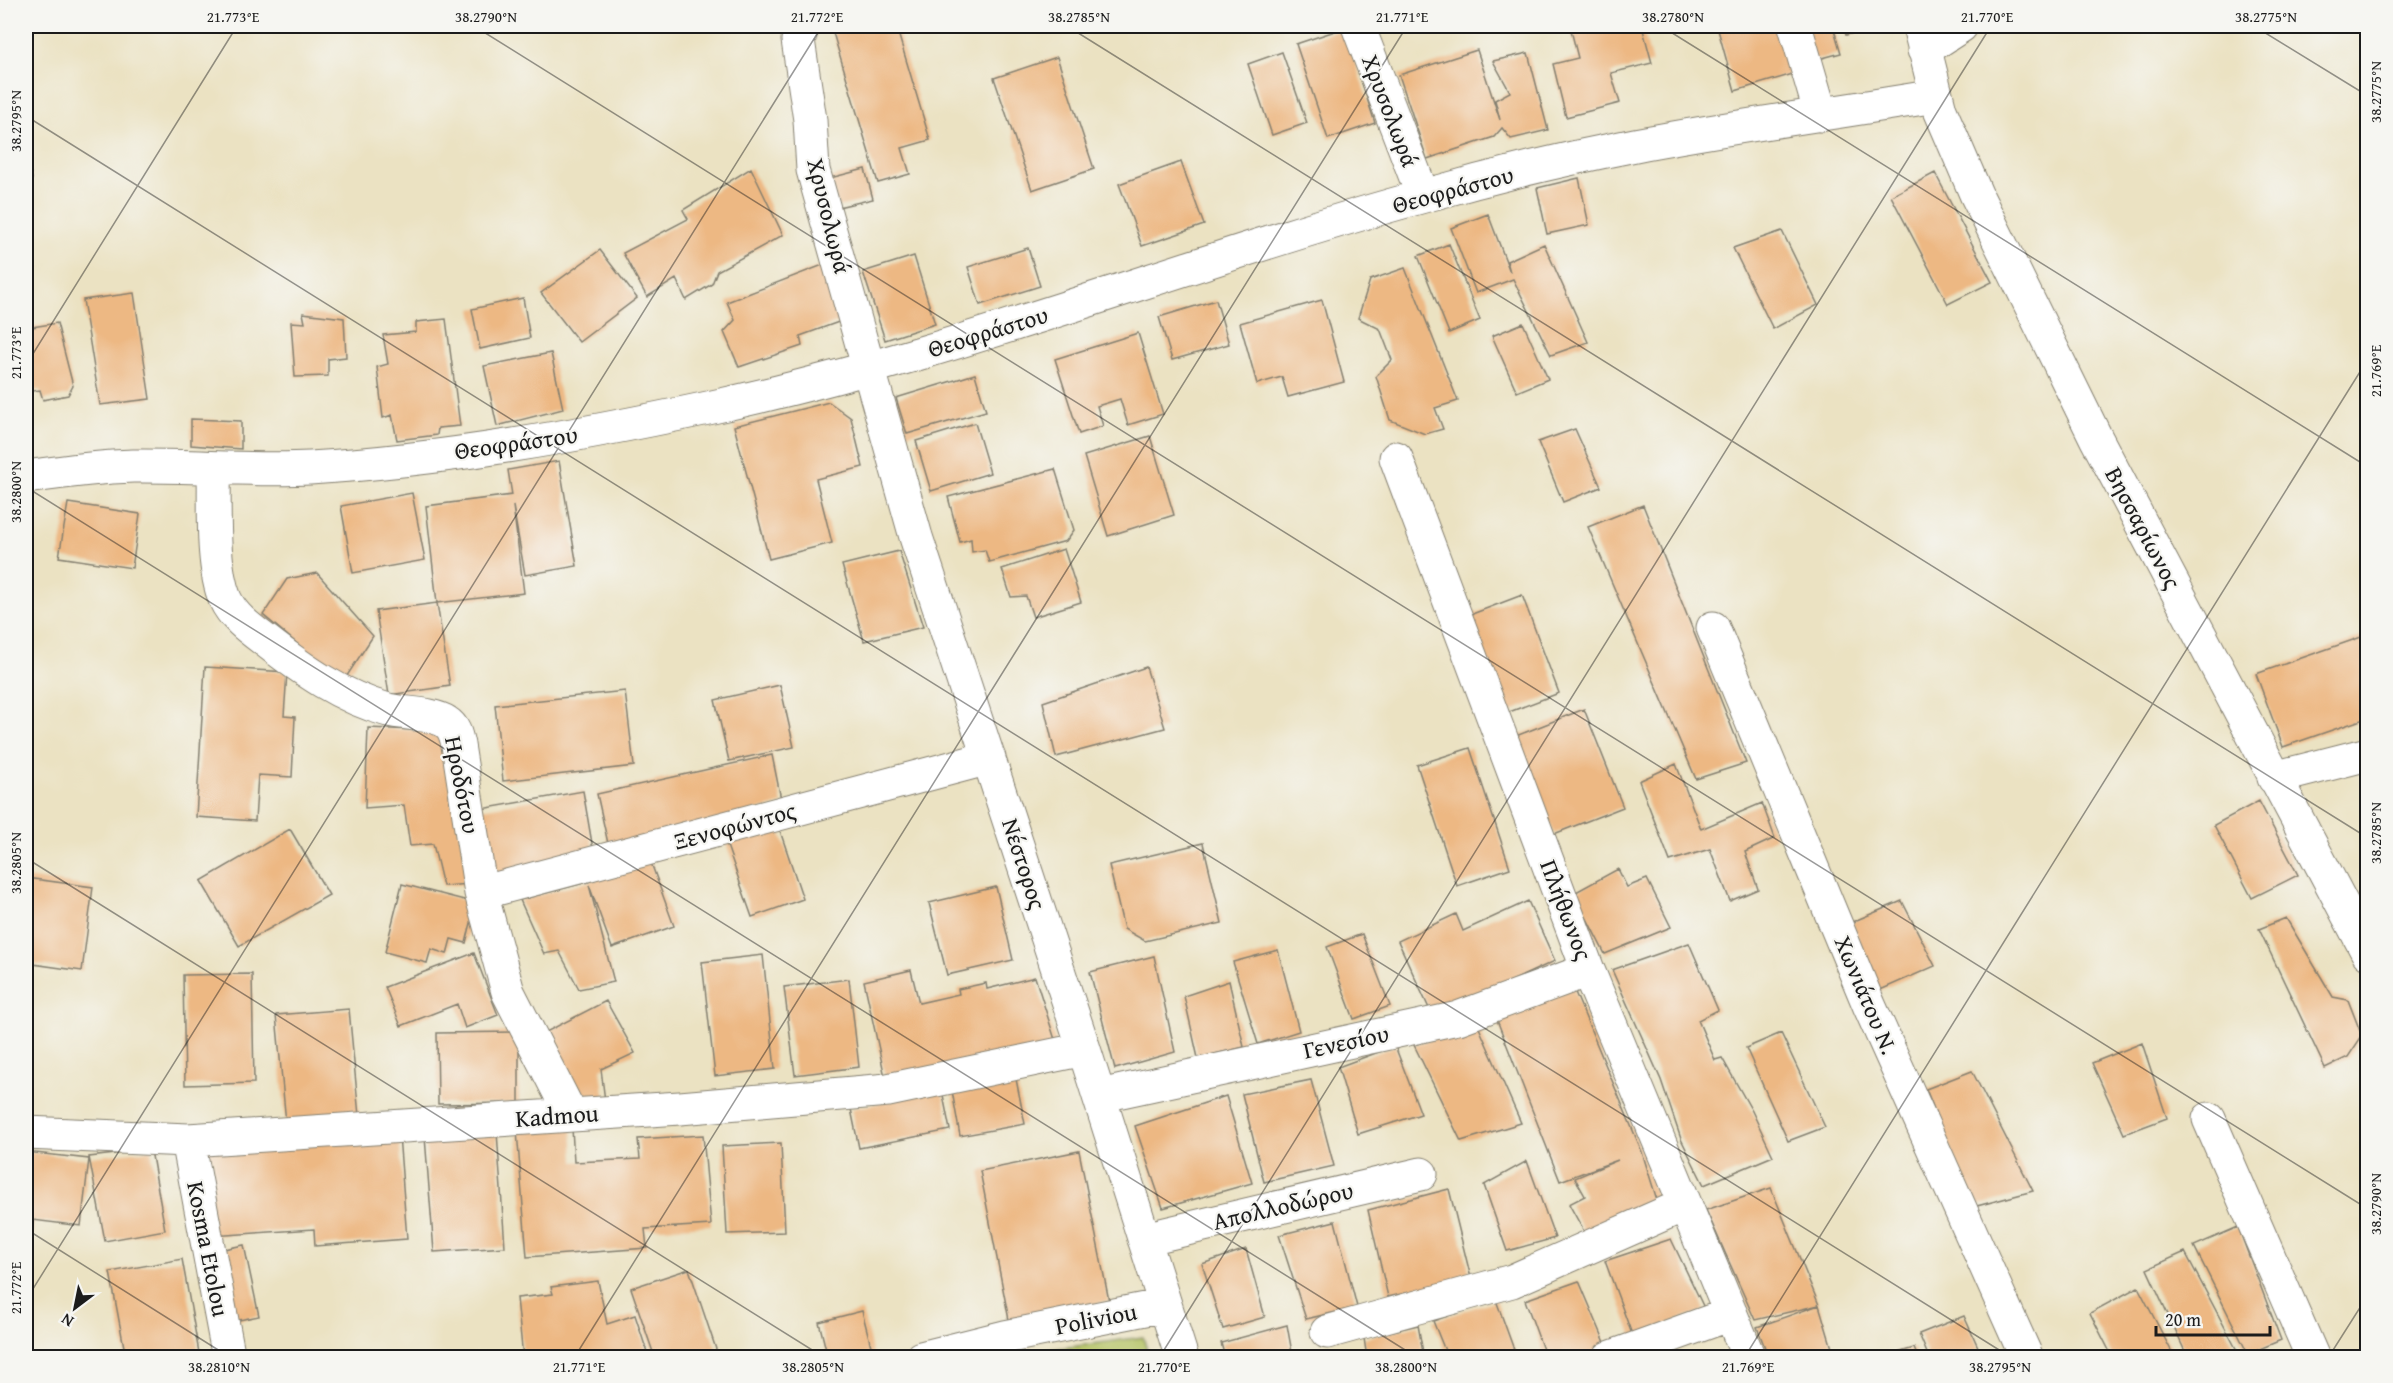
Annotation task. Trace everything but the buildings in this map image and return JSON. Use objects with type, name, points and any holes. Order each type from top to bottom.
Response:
[{"type":"street","name":"Χρυσολωρά","points":[[803,26],[798,40],[810,120],[813,170],[869,369]]},
{"type":"street","name":"Χρυσολωρά","points":[[1358,26],[1423,196]]},
{"type":"street","points":[[1795,26],[1821,115]]},
{"type":"street","points":[[1921,38],[1961,26]]},
{"type":"street","name":"Βησσαρίωνος","points":[[1921,38],[1935,96],[1948,132],[1976,194],[2096,438],[2367,953]]},
{"type":"street","name":"Θεοφράστου","points":[[26,477],[102,467],[305,468],[339,466],[424,457],[587,433],[744,400],[869,369],[1423,196],[1636,145],[1935,96]]},
{"type":"street","name":"Νέστορος","points":[[869,369],[916,537],[1084,1049],[1182,1358]]},
{"type":"street","name":"Πλήθωνος","points":[[1396,458],[1588,970],[1749,1358]]},
{"type":"street","name":"Ηροδότου","points":[[214,468],[217,562],[220,585],[226,602],[237,617],[307,673],[330,685],[387,709],[439,718],[453,729],[458,745],[481,893],[508,992],[571,1115]]},
{"type":"street","name":"Χωνιάτου Ν.","points":[[1713,628],[1869,1005],[2027,1358]]},
{"type":"street","points":[[2274,778],[2367,754]]},
{"type":"street","name":"Ξενοφώντος","points":[[481,893],[989,758]]},
{"type":"street","name":"Γενεσίου","points":[[1099,1096],[1458,1018],[1588,970]]},
{"type":"street","name":"Kadmou","points":[[26,1133],[188,1140],[571,1115],[888,1090],[1084,1049]]},
{"type":"street","points":[[2209,1119],[2313,1358]]},
{"type":"street","name":"Kosma Etolou","points":[[188,1140],[229,1358]]},
{"type":"street","name":"Απολλοδώρου","points":[[1144,1239],[1421,1174]]},
{"type":"street","points":[[1327,1332],[1512,1281],[1684,1205]]},
{"type":"street","name":"Poliviou","points":[[921,1358],[1006,1347],[1165,1305]]},
{"type":"street","points":[[1609,1358],[1731,1314]]},
{"type":"green space","points":[[1143,1337],[1149,1357],[1025,1357],[1025,1353]]}]
